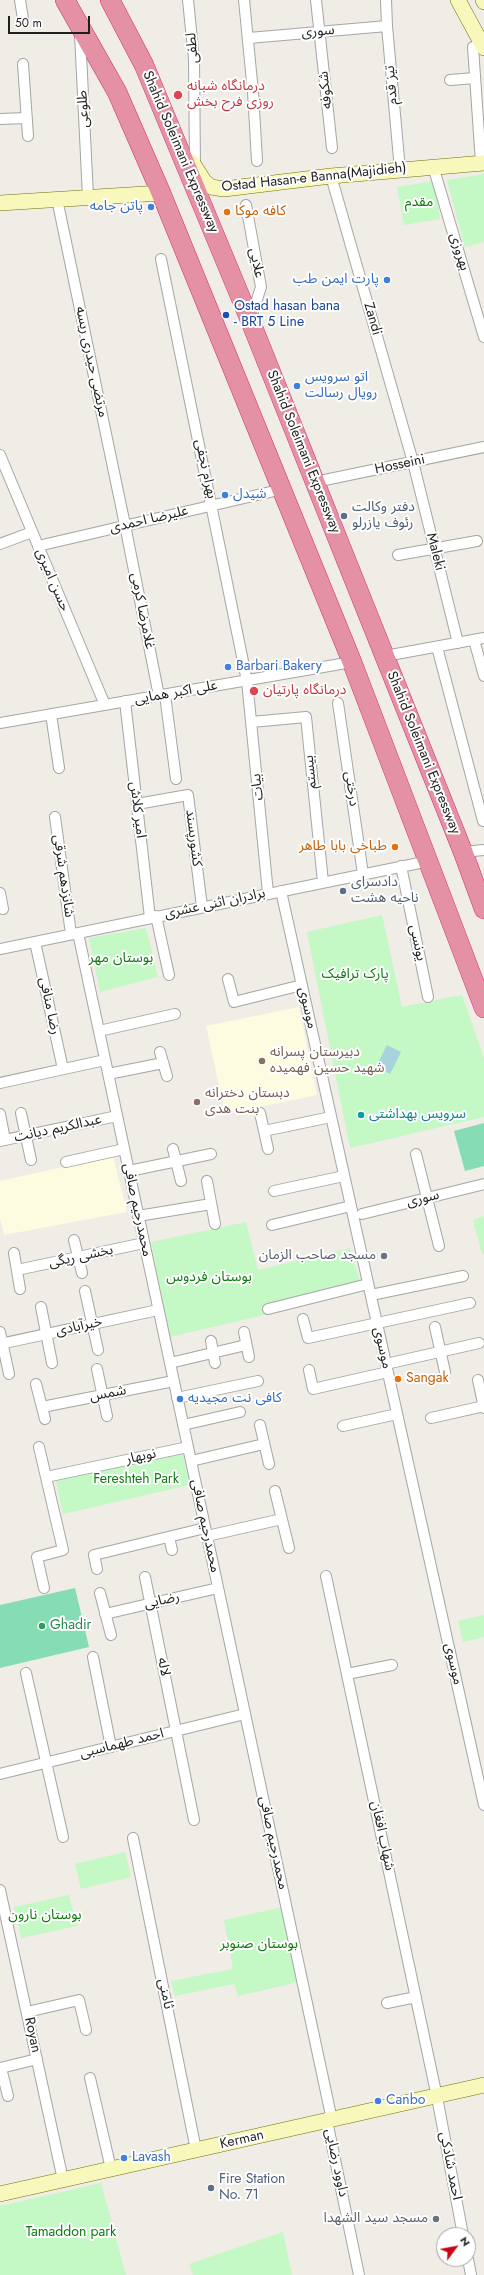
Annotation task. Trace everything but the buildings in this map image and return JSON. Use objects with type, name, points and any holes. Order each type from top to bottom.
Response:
[{"type":"highway","points":[[65,0],[79,22],[117,92],[160,193],[283,489],[352,662],[430,861],[484,1008]]},
{"type":"highway","name":"Shahid Soleimani Expressway","points":[[112,1],[144,66],[250,320],[463,852],[484,909]]},
{"type":"main road","points":[[458,0],[478,48]]},
{"type":"main road","name":"Ostad Hasan-e Banna(Majidieh)","points":[[144,66],[195,168],[208,185],[224,189],[331,176],[433,166],[482,163]]},
{"type":"main road","points":[[0,203],[160,193]]},
{"type":"main road","name":"Kerman","points":[[0,2194],[437,2097],[484,2085]]},
{"type":"street","points":[[20,0],[23,19]]},
{"type":"street","name":"لطفی","points":[[188,0],[194,59],[196,110],[195,168]]},
{"type":"street","points":[[244,0],[249,38],[257,161]]},
{"type":"street","name":"شکوفه","points":[[316,0],[332,148]]},
{"type":"street","name":"تیز قدم","points":[[386,0],[400,170]]},
{"type":"street","name":"طلوعی","points":[[79,22],[88,197]]},
{"type":"street","name":"سوری","points":[[249,38],[387,26]]},
{"type":"street","points":[[478,48],[475,78],[482,163]]},
{"type":"street","points":[[23,64],[28,136]]},
{"type":"street","points":[[450,80],[475,78]]},
{"type":"street","points":[[0,119],[26,118]]},
{"type":"street","name":"بهروزی","points":[[433,166],[484,337]]},
{"type":"street","name":"Zandi","points":[[331,176],[414,462]]},
{"type":"street","name":"مرتضی حیدری ریسه","points":[[57,199],[125,525]]},
{"type":"street","name":"علایی","points":[[246,205],[261,287],[250,320]]},
{"type":"street","name":"بهرام نجفی","points":[[161,258],[247,681]]},
{"type":"street","name":"Hosseini","points":[[315,482],[484,448]]},
{"type":"street","name":"حسن امیری","points":[[0,455],[105,705]]},
{"type":"street","name":"Maleki","points":[[414,462],[458,643]]},
{"type":"street","name":"علیرضا احمدی","points":[[38,546],[283,489]]},
{"type":"street","name":"غلامرضا کرمی","points":[[125,525],[162,695],[176,778]]},
{"type":"street","points":[[0,544],[32,532]]},
{"type":"street","points":[[398,555],[477,541]]},
{"type":"street","points":[[384,656],[479,639],[484,676]]},
{"type":"street","points":[[437,647],[483,821]]},
{"type":"street","name":"علی اکبر همایی","points":[[0,723],[352,662]]},
{"type":"street","name":"بیات","points":[[247,681],[268,893]]},
{"type":"street","name":"امیر کلاش","points":[[125,702],[137,804],[153,917],[169,975]]},
{"type":"street","name":"درختی","points":[[338,703],[363,874]]},
{"type":"street","points":[[52,714],[59,768]]},
{"type":"street","name":"بیستم","points":[[251,722],[306,717],[322,882]]},
{"type":"street","name":"کشورپسند","points":[[137,804],[188,795],[202,907]]},
{"type":"street","name":"شانزدهم شرقی","points":[[55,817],[74,934]]},
{"type":"street","points":[[463,852],[484,850]]},
{"type":"street","name":"برادران اثنی عشری","points":[[0,949],[430,861]]},
{"type":"street","name":"یونسی","points":[[401,866],[428,997]]},
{"type":"street","name":"موسوی","points":[[281,891],[484,1805]]},
{"type":"street","points":[[0,893],[2,909]]},
{"type":"street","name":"محمدرحیم صافی","points":[[74,934],[99,1032],[129,1171],[330,2121]]},
{"type":"street","name":"رضا منافی","points":[[35,942],[63,1069]]},
{"type":"street","points":[[228,979],[234,1002],[302,985]]},
{"type":"street","points":[[99,1032],[175,1014]]},
{"type":"street","points":[[160,1052],[167,1076]]},
{"type":"street","points":[[0,1083],[105,1060]]},
{"type":"street","points":[[108,1074],[163,1063]]},
{"type":"street","points":[[21,1113],[31,1160]]},
{"type":"street","points":[[260,1113],[268,1149]]},
{"type":"street","points":[[0,1114],[3,1141]]},
{"type":"street","name":"عبدالکریم دیانت","points":[[3,1141],[117,1116]]},
{"type":"street","points":[[264,1131],[331,1117]]},
{"type":"street","points":[[66,1162],[124,1149]]},
{"type":"street","points":[[173,1149],[181,1181]]},
{"type":"street","points":[[129,1171],[211,1154]]},
{"type":"street","points":[[416,1154],[439,1246]]},
{"type":"street","points":[[274,1191],[344,1176]]},
{"type":"street","points":[[207,1181],[215,1224]]},
{"type":"street","name":"سوری","points":[[362,1214],[484,1184]]},
{"type":"street","points":[[138,1216],[211,1204]]},
{"type":"street","points":[[272,1225],[351,1206]]},
{"type":"street","points":[[74,1240],[82,1273]]},
{"type":"street","name":"بخشی ریگی","points":[[17,1270],[144,1243]]},
{"type":"street","points":[[14,1253],[20,1289]]},
{"type":"street","points":[[370,1295],[463,1276]]},
{"type":"street","points":[[268,1309],[368,1284]]},
{"type":"street","points":[[85,1291],[98,1350]]},
{"type":"street","points":[[303,1319],[308,1338],[470,1303]]},
{"type":"street","points":[[41,1307],[52,1363]]},
{"type":"street","name":"خیرآبادی","points":[[1,1344],[158,1310]]},
{"type":"street","points":[[435,1328],[444,1372]]},
{"type":"street","points":[[0,1332],[1,1344],[9,1374]]},
{"type":"street","points":[[244,1332],[249,1357]]},
{"type":"street","points":[[211,1341],[214,1358]]},
{"type":"street","points":[[309,1370],[313,1389],[440,1352],[479,1343]]},
{"type":"street","points":[[170,1363],[214,1358],[246,1345]]},
{"type":"street","points":[[97,1369],[107,1416]]},
{"type":"street","points":[[177,1398],[258,1380]]},
{"type":"street","points":[[431,1418],[484,1407],[478,1380]]},
{"type":"street","name":"شمس","points":[[42,1406],[174,1381]]},
{"type":"street","points":[[36,1384],[45,1418]]},
{"type":"street","points":[[183,1425],[240,1412]]},
{"type":"street","points":[[343,1426],[397,1414]]},
{"type":"street","points":[[260,1425],[270,1464]]},
{"type":"street","points":[[191,1461],[264,1444]]},
{"type":"street","points":[[38,1447],[63,1550],[37,1557],[44,1588]]},
{"type":"street","name":"نوبهار","points":[[46,1478],[188,1447]]},
{"type":"street","points":[[276,1491],[289,1548]]},
{"type":"street","points":[[97,1569],[94,1554],[143,1548],[169,1537],[282,1519]]},
{"type":"street","points":[[169,1537],[172,1550]]},
{"type":"street","name":"شهاب افغان","points":[[326,1576],[437,2097]]},
{"type":"street","name":"لاله","points":[[145,1577],[194,1820]]},
{"type":"street","name":"رضایی","points":[[105,1614],[218,1588]]},
{"type":"street","points":[[100,1593],[111,1635]]},
{"type":"street","points":[[92,1657],[111,1747]]},
{"type":"street","points":[[347,1674],[392,1665]]},
{"type":"street","points":[[26,1673],[62,1837]]},
{"type":"street","name":"احمد طهماسبی","points":[[0,1774],[245,1714]]},
{"type":"street","name":"ثامنی","points":[[133,1838],[196,2150]]},
{"type":"street","name":"Royan","points":[[0,1890],[63,2180]]},
{"type":"street","points":[[387,2003],[416,1996]]},
{"type":"street","points":[[27,2012],[79,2000],[86,2030]]},
{"type":"street","points":[[8,2096],[0,2067],[37,2059]]},
{"type":"street","points":[[90,2078],[111,2169]]},
{"type":"street","name":"احمد شادکی","points":[[437,2097],[461,2227]]},
{"type":"street","name":"داوود رضایی","points":[[330,2121],[359,2275]]},
{"type":"shaded area","name":"دبیرستان پسرانه شهید حسین فهمیده","points":[[299,1007],[317,1095],[225,1114],[206,1026]]},
{"type":"shaded area","points":[[113,1156],[127,1212],[4,1235],[0,1218],[0,1181]]},
{"type":"green space","points":[[484,174],[484,242],[465,247],[447,180]]},
{"type":"green space","name":"مقدم","points":[[434,181],[440,219],[404,225],[397,187]]},
{"type":"green space","name":"پارک ترافیک","points":[[382,915],[402,1007],[462,995],[484,1058],[484,1117],[350,1148],[307,932]]},
{"type":"green space","name":"بوستان مهر","points":[[146,928],[158,977],[100,992],[89,938]]},
{"type":"green space","points":[[484,1123],[484,1166],[465,1171],[454,1131]]},
{"type":"green space","points":[[484,1216],[484,1254],[482,1254],[473,1220]]},
{"type":"green space","name":"بوستان فردوس","points":[[246,1222],[258,1270],[350,1248],[360,1282],[266,1307],[268,1314],[170,1337],[151,1242]]},
{"type":"green space","name":"Fereshteh Park","points":[[182,1452],[190,1485],[63,1514],[56,1481]]},
{"type":"green space","name":"Ghadir","points":[[75,1588],[89,1647],[0,1668],[0,1605]]},
{"type":"green space","points":[[484,1615],[484,1637],[463,1642],[458,1621]]},
{"type":"green space","points":[[125,1852],[131,1877],[81,1889],[75,1864]]},
{"type":"green space","name":"بوستان نارون","points":[[69,1895],[77,1926],[21,1938],[14,1907]]},
{"type":"green space","name":"بوستان صنوبر","points":[[283,1907],[298,1982],[238,1996],[234,1984],[175,1996],[171,1981],[233,1969],[224,1920]]},
{"type":"green space","name":"Tamaddon park","points":[[101,2183],[126,2275],[0,2275],[0,2206]]},
{"type":"green space","points":[[283,2232],[292,2275],[193,2275],[189,2264]]},
{"type":"water","points":[[387,1045],[401,1052],[390,1074],[376,1067]]},
{"type":"place","name":"درمانگاه شبانه روزی فرح بخش","points":[[178,95]]},
{"type":"place","name":"پاتن جامه","points":[[151,207]]},
{"type":"place","name":"کافه موکا","points":[[227,212]]},
{"type":"place","name":"پارت ایمن طب","points":[[387,280]]},
{"type":"place","name":"Ostad hasan bana - BRT 5 Line","points":[[226,315]]},
{"type":"place","name":"اتو سرویس رویال رسالت","points":[[297,386]]},
{"type":"place","name":"شیدل","points":[[225,495]]},
{"type":"place","name":"دفتر وکالت رئوف یازرلو","points":[[344,516]]},
{"type":"place","name":"Barbari Bakery","points":[[228,667]]},
{"type":"place","name":"درمانگاه پارتیان","points":[[254,691]]},
{"type":"place","name":"طباخی بابا طاهر","points":[[395,847]]},
{"type":"place","name":"دادسرای ناحیه هشت","points":[[343,891]]},
{"type":"place","name":"دبیرستان پسرانه شهید حسین فهمیده","points":[[262,1061]]},
{"type":"place","name":"دبستان دخترانه بنت هدی","points":[[197,1102]]},
{"type":"place","name":"سرویس بهداشتی","points":[[361,1115]]},
{"type":"place","name":"مسجد صاحب الزمان","points":[[384,1256]]},
{"type":"place","name":"Sangak","points":[[398,1379]]},
{"type":"place","name":"کافی نت مجیدیه","points":[[180,1399]]},
{"type":"place","name":"Ghadir","points":[[42,1626]]},
{"type":"place","name":"Canbo","points":[[378,2101]]},
{"type":"place","name":"Lavash","points":[[124,2158]]},
{"type":"place","name":"Fire Station No. 71","points":[[211,2188]]},
{"type":"place","name":"مسجد سید الشهدا","points":[[436,2219]]}]
